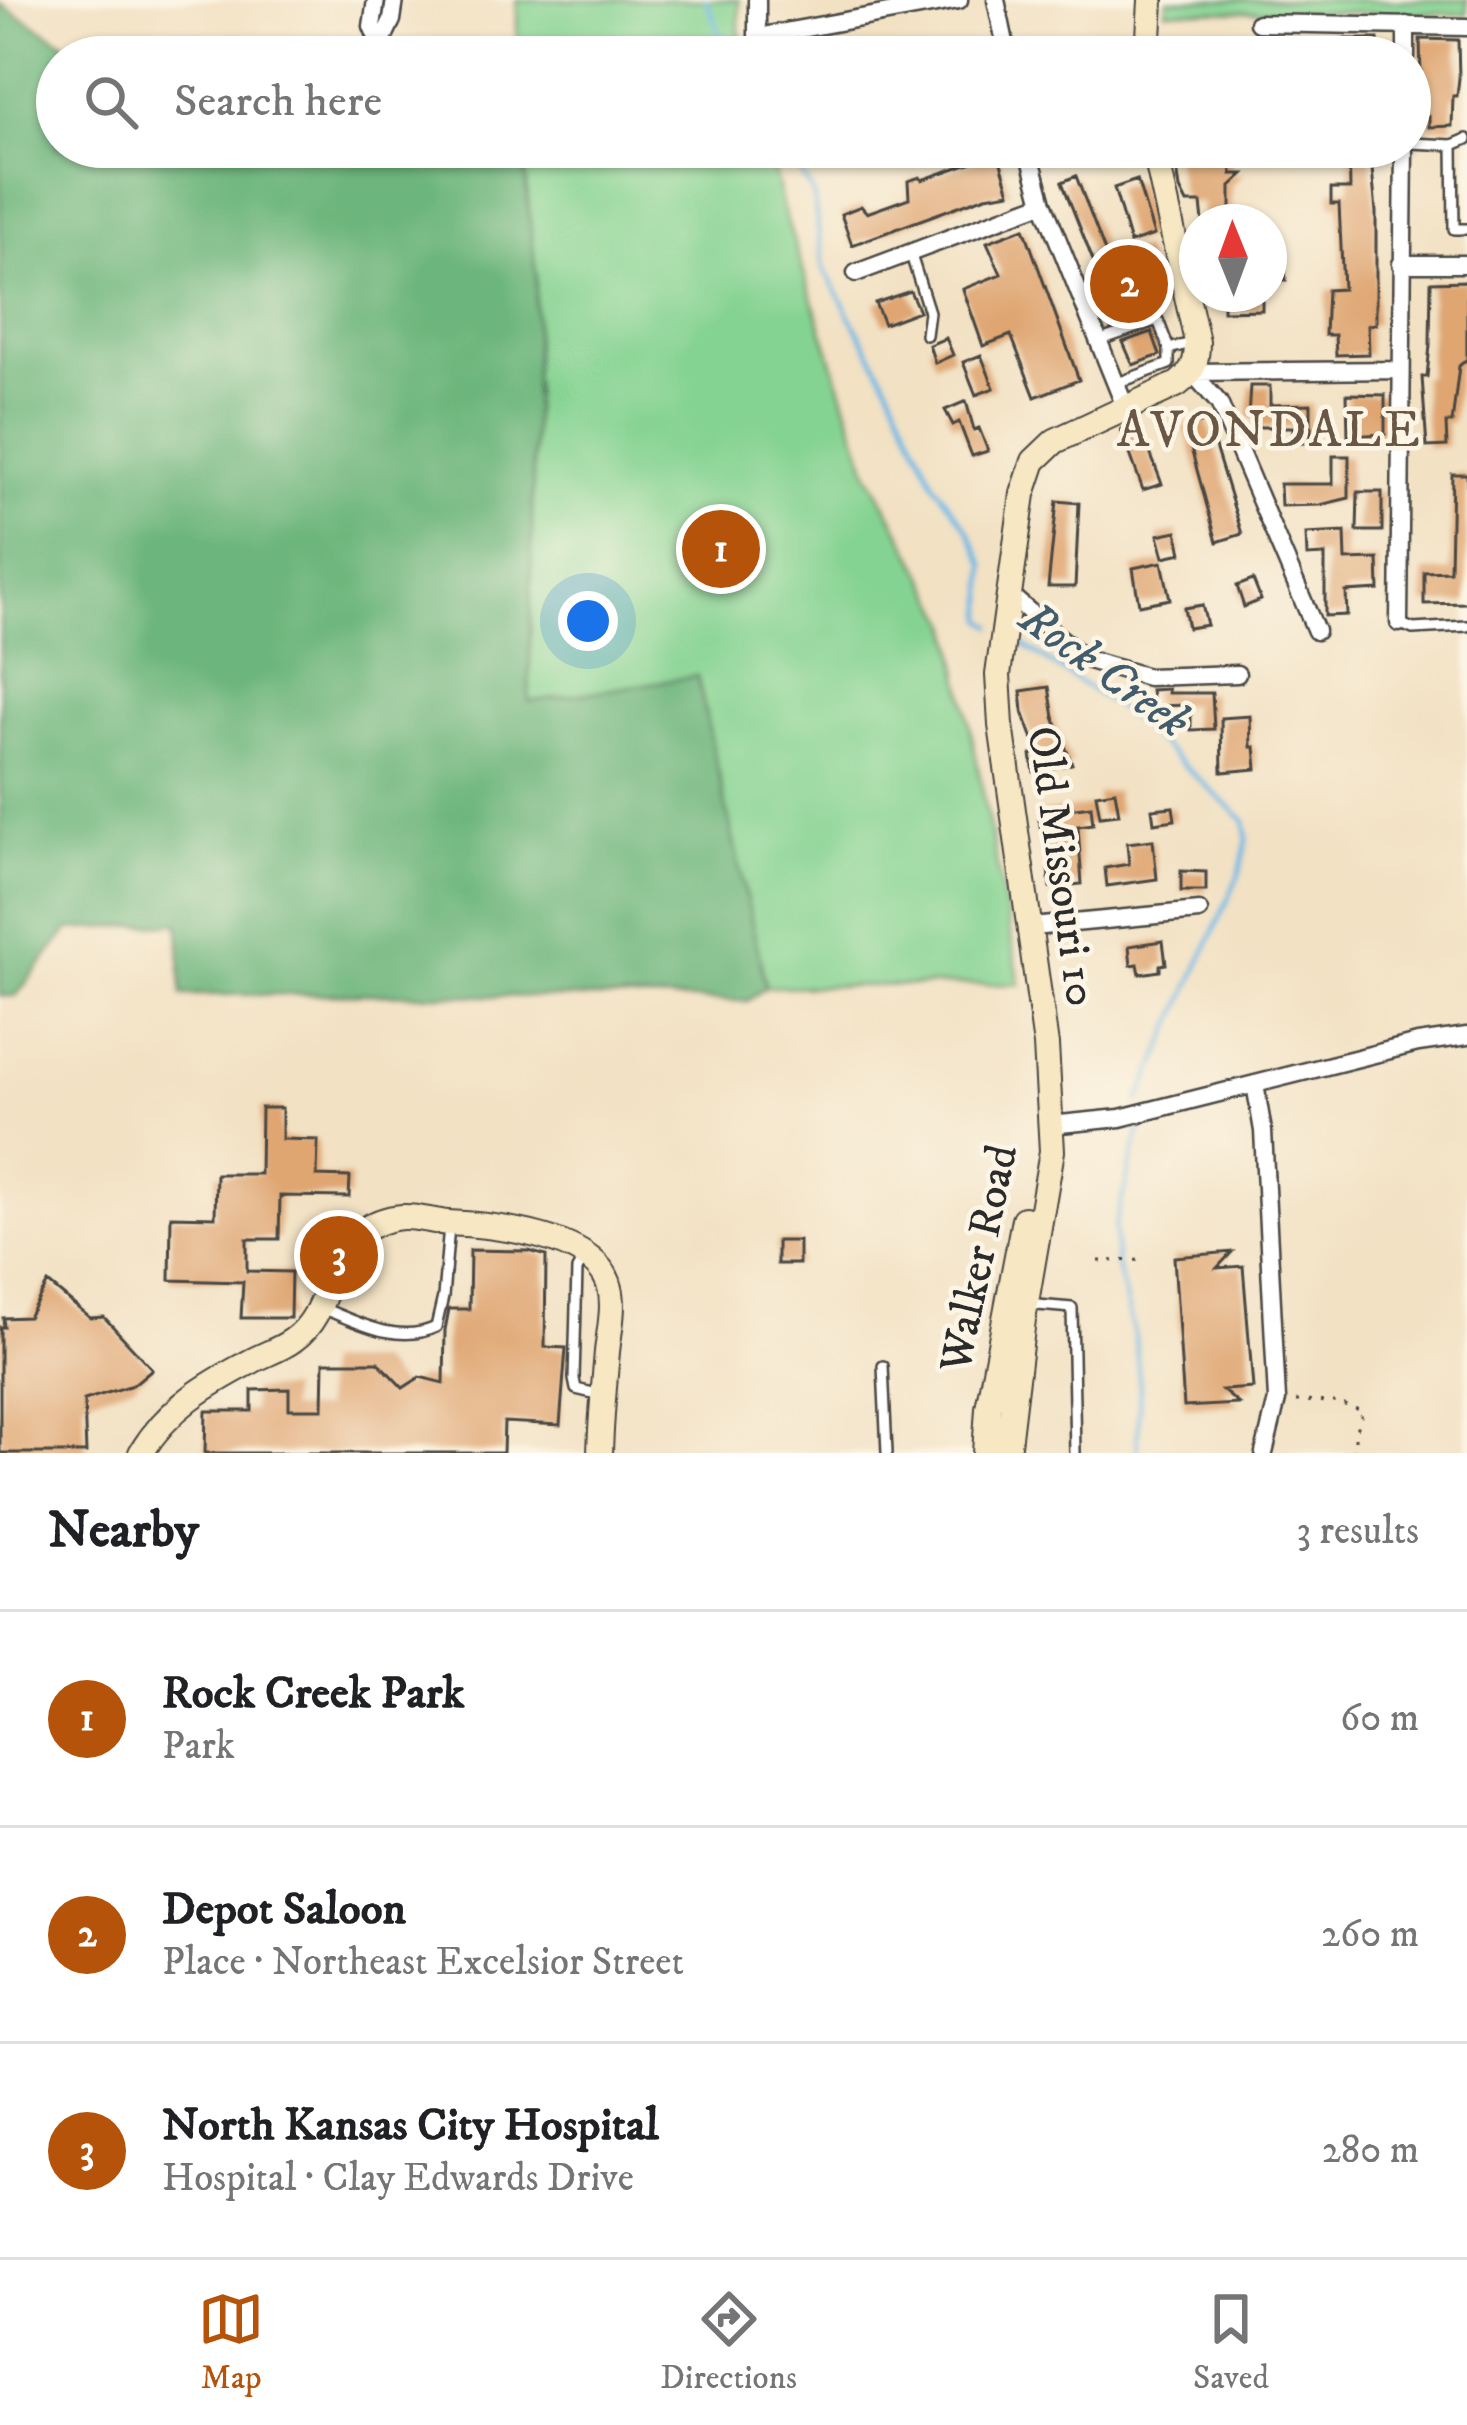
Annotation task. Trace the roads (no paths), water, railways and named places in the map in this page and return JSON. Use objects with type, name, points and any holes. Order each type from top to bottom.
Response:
[{"type":"street","points":[[376,0],[372,26],[376,36]]},
{"type":"street","points":[[384,36],[395,0]]},
{"type":"street","points":[[757,0],[757,36]]},
{"type":"street","points":[[762,36],[959,0]]},
{"type":"street","points":[[996,0],[1003,36]]},
{"type":"street","points":[[1149,36],[1151,0]]},
{"type":"street","points":[[1258,23],[1467,27]]},
{"type":"street","points":[[1406,25],[1406,36]]},
{"type":"street","points":[[1033,168],[1042,203],[1126,409]]},
{"type":"street","points":[[1159,168],[1197,342],[1197,360],[1180,373]]},
{"type":"street","points":[[1399,623],[1406,168]]},
{"type":"street","points":[[856,273],[1042,203]]},
{"type":"street","points":[[1401,264],[1467,264]]},
{"type":"street","points":[[1180,373],[1400,370]]},
{"type":"street","points":[[1180,373],[1219,404],[1316,631]]},
{"type":"street","name":"Old Missouri 10","points":[[1050,1125],[1032,927],[1000,725],[1000,651],[1023,494],[1034,461],[1055,441],[1126,409],[1180,373]]},
{"type":"street","points":[[1008,605],[1085,658],[1148,677],[1237,674]]},
{"type":"street","points":[[1032,927],[1199,910]]},
{"type":"street","points":[[1050,1125],[1120,1118],[1418,1043],[1467,1036]]},
{"type":"street","points":[[1256,1084],[1263,1131],[1277,1400],[1264,1453]]},
{"type":"street","name":"Walker Road","points":[[985,1453],[988,1408],[1052,1150],[1050,1125]]},
{"type":"street","points":[[141,1453],[188,1396],[293,1341],[322,1308],[341,1254],[363,1230],[406,1216],[549,1239],[586,1256],[610,1286],[600,1453]]},
{"type":"street","name":"Walker Road","points":[[1007,1453],[1017,1301]]},
{"type":"lane","points":[[1431,145],[1454,145],[1467,139]]},
{"type":"lane","points":[[1454,145],[1454,229],[1467,229]]},
{"type":"lane","points":[[911,254],[929,313],[926,335]]},
{"type":"lane","points":[[1098,341],[1158,320],[1180,373],[1115,384]]},
{"type":"lane","points":[[1169,349],[1197,342]]},
{"type":"lane","points":[[1399,623],[1412,629],[1467,626]]},
{"type":"lane","points":[[322,1308],[375,1330],[423,1332],[436,1327],[450,1222]]},
{"type":"lane","points":[[586,1256],[577,1270],[574,1379],[576,1389],[603,1395]]},
{"type":"lane","points":[[1017,1301],[1072,1308],[1075,1453]]},
{"type":"lane","points":[[883,1366],[887,1453]]},
{"type":"waterway","name":"Rock Creek","points":[[706,0],[721,36]]},
{"type":"waterway","name":"Rock Creek","points":[[797,168],[813,193],[824,269],[890,388],[935,485],[968,529],[985,565],[985,620],[993,626]]},
{"type":"waterway","name":"Rock Creek","points":[[1013,638],[1128,715],[1245,821],[1247,839],[1240,872],[1139,1102]]},
{"type":"waterway","name":"Rock Creek","points":[[1137,1453],[1140,1387],[1135,1337],[1116,1262],[1115,1226],[1142,1123]]},
{"type":"place","name":"Depot Saloon","points":[[1129,284]]},
{"type":"place","name":"Rock Creek Park","points":[[721,549]]},
{"type":"place","name":"North Kansas City Hospital","points":[[339,1255]]},
{"type":"district","name":"AVONDALE","points":[[1270,428]]}]
